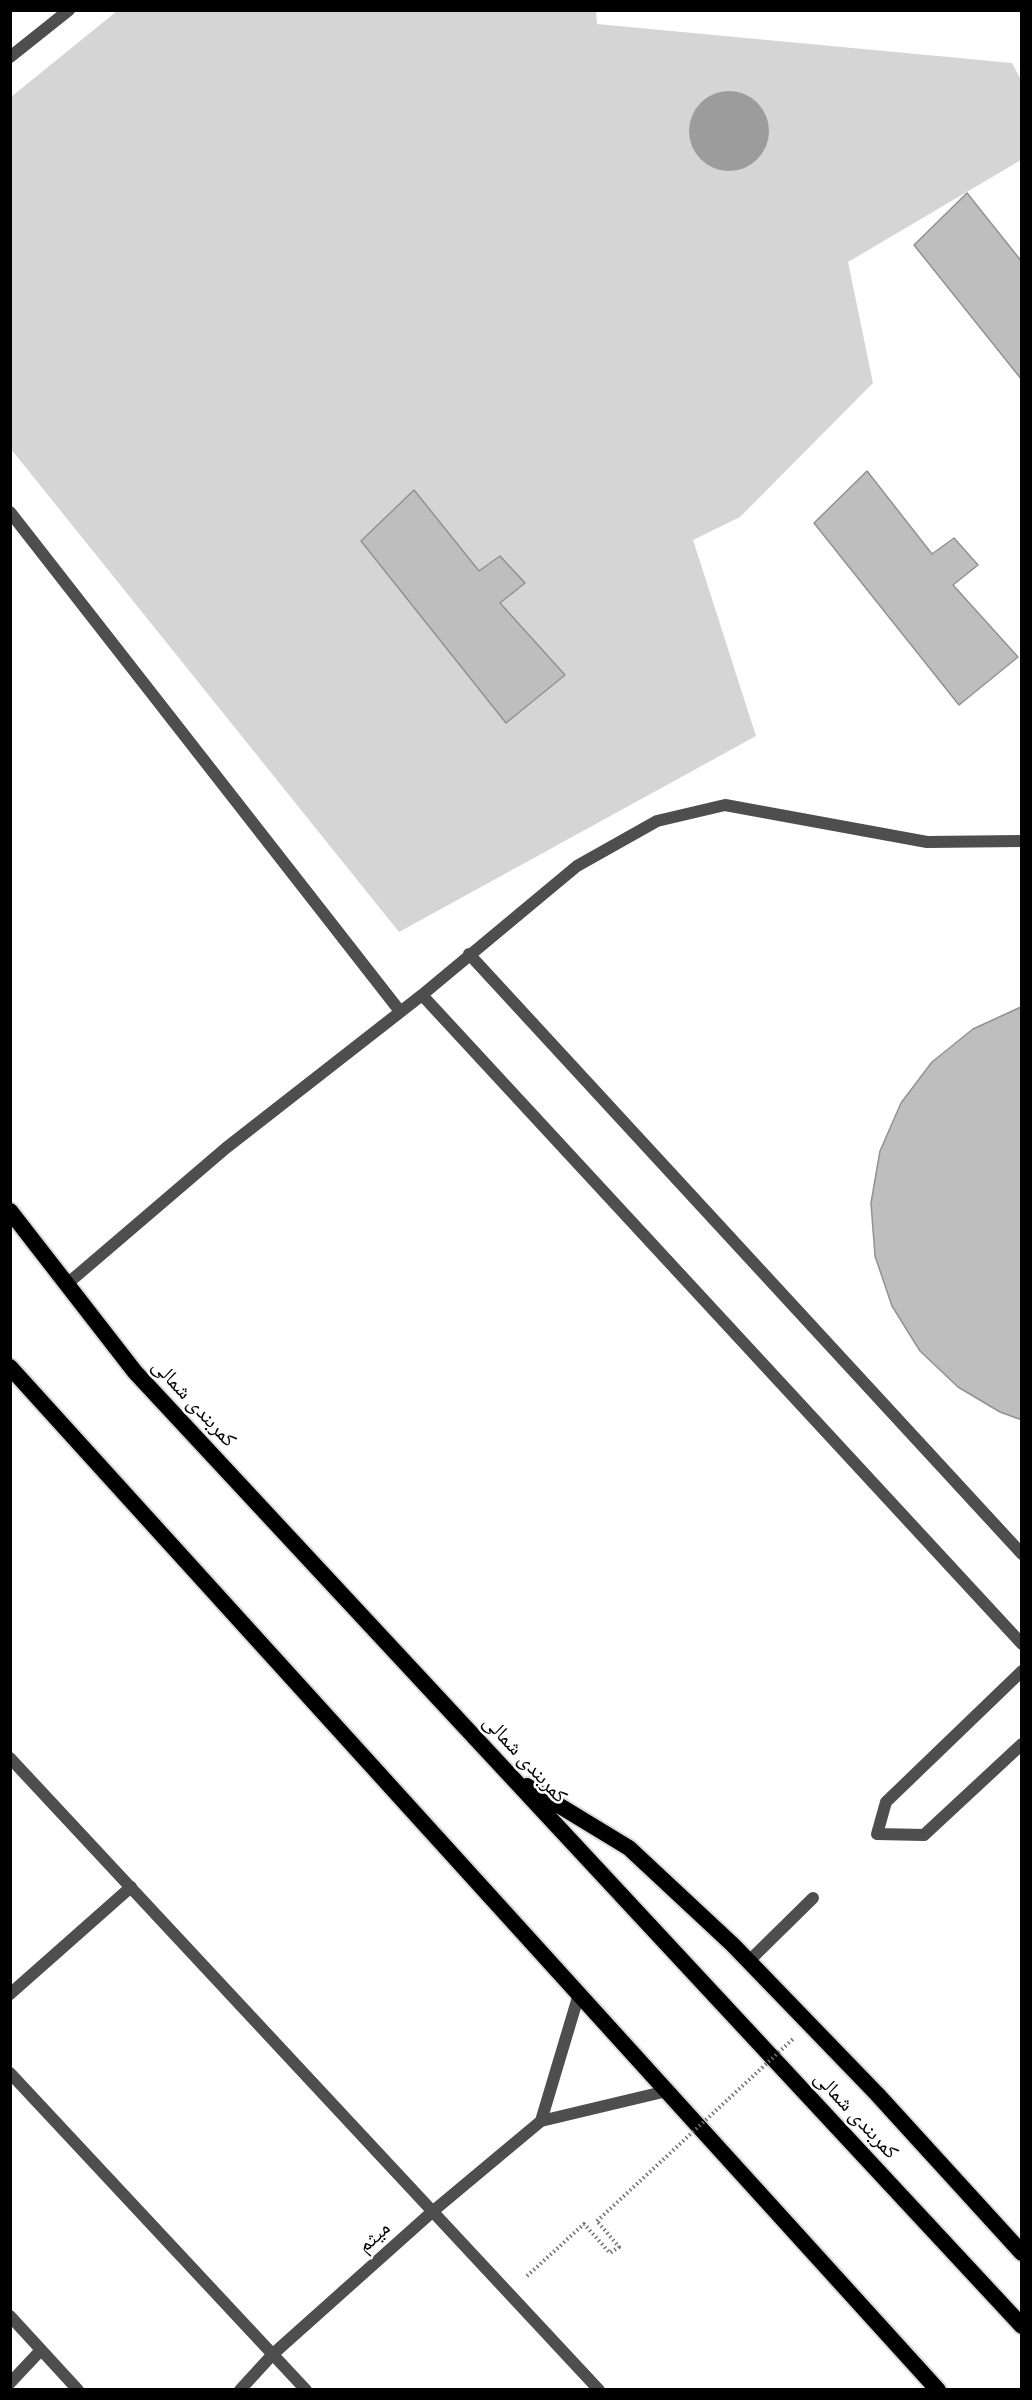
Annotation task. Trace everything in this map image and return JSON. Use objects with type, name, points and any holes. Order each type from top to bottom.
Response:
[{"type":"highway","name":"کمربندی شمالی","points":[[10,1211],[135,1372],[1022,2326]]},
{"type":"highway","points":[[10,1367],[938,2390]]},
{"type":"highway","points":[[510,1776],[629,1848],[749,1961],[877,2094],[1022,2253]]},
{"type":"street","points":[[10,57],[69,10]]},
{"type":"street","points":[[10,512],[399,1010]]},
{"type":"street","points":[[67,1284],[226,1148],[422,994],[578,866],[657,821],[725,805],[927,842],[1022,842]]},
{"type":"street","points":[[468,954],[1022,1554]]},
{"type":"street","points":[[422,994],[1022,1644]]},
{"type":"street","points":[[1022,1671],[886,1802],[877,1834],[924,1835],[1022,1744]]},
{"type":"street","points":[[10,1758],[599,2390]]},
{"type":"street","points":[[10,1995],[131,1887]]},
{"type":"street","points":[[749,1961],[813,1898]]},
{"type":"street","points":[[579,1994],[542,2121],[667,2091]]},
{"type":"street","points":[[10,2073],[306,2390]]},
{"type":"street","name":"میثم","points":[[240,2390],[273,2354],[432,2212],[542,2121]]},
{"type":"street","points":[[10,2316],[78,2390]]},
{"type":"street","points":[[10,2384],[41,2350]]},
{"type":"path","points":[[508,2292],[584,2224],[610,2253],[619,2247],[597,2221],[793,2039]]},
{"type":"shaded area","points":[[117,11],[596,11],[597,24],[1012,63],[1021,80],[1021,160],[848,262],[873,383],[740,517],[693,540],[756,736],[399,932],[11,449],[11,97]]},
{"type":"shaded area","points":[[729,91],[744,94],[757,103],[766,116],[769,131],[766,146],[757,159],[744,168],[729,171],[714,168],[701,159],[692,146],[689,131],[692,116],[701,103],[714,94]]},
{"type":"building","points":[[967,193],[1022,262],[1022,380],[914,245]]},
{"type":"building","points":[[867,471],[932,554],[954,538],[978,565],[953,585],[1018,657],[959,705],[814,523]]},
{"type":"building","points":[[414,490],[479,571],[500,556],[525,583],[500,603],[565,675],[506,723],[361,541]]},
{"type":"building","points":[[1021,1007],[1022,1420],[1000,1412],[958,1387],[920,1351],[892,1306],[875,1256],[871,1203],[880,1151],[901,1103],[932,1062],[973,1029]]}]
